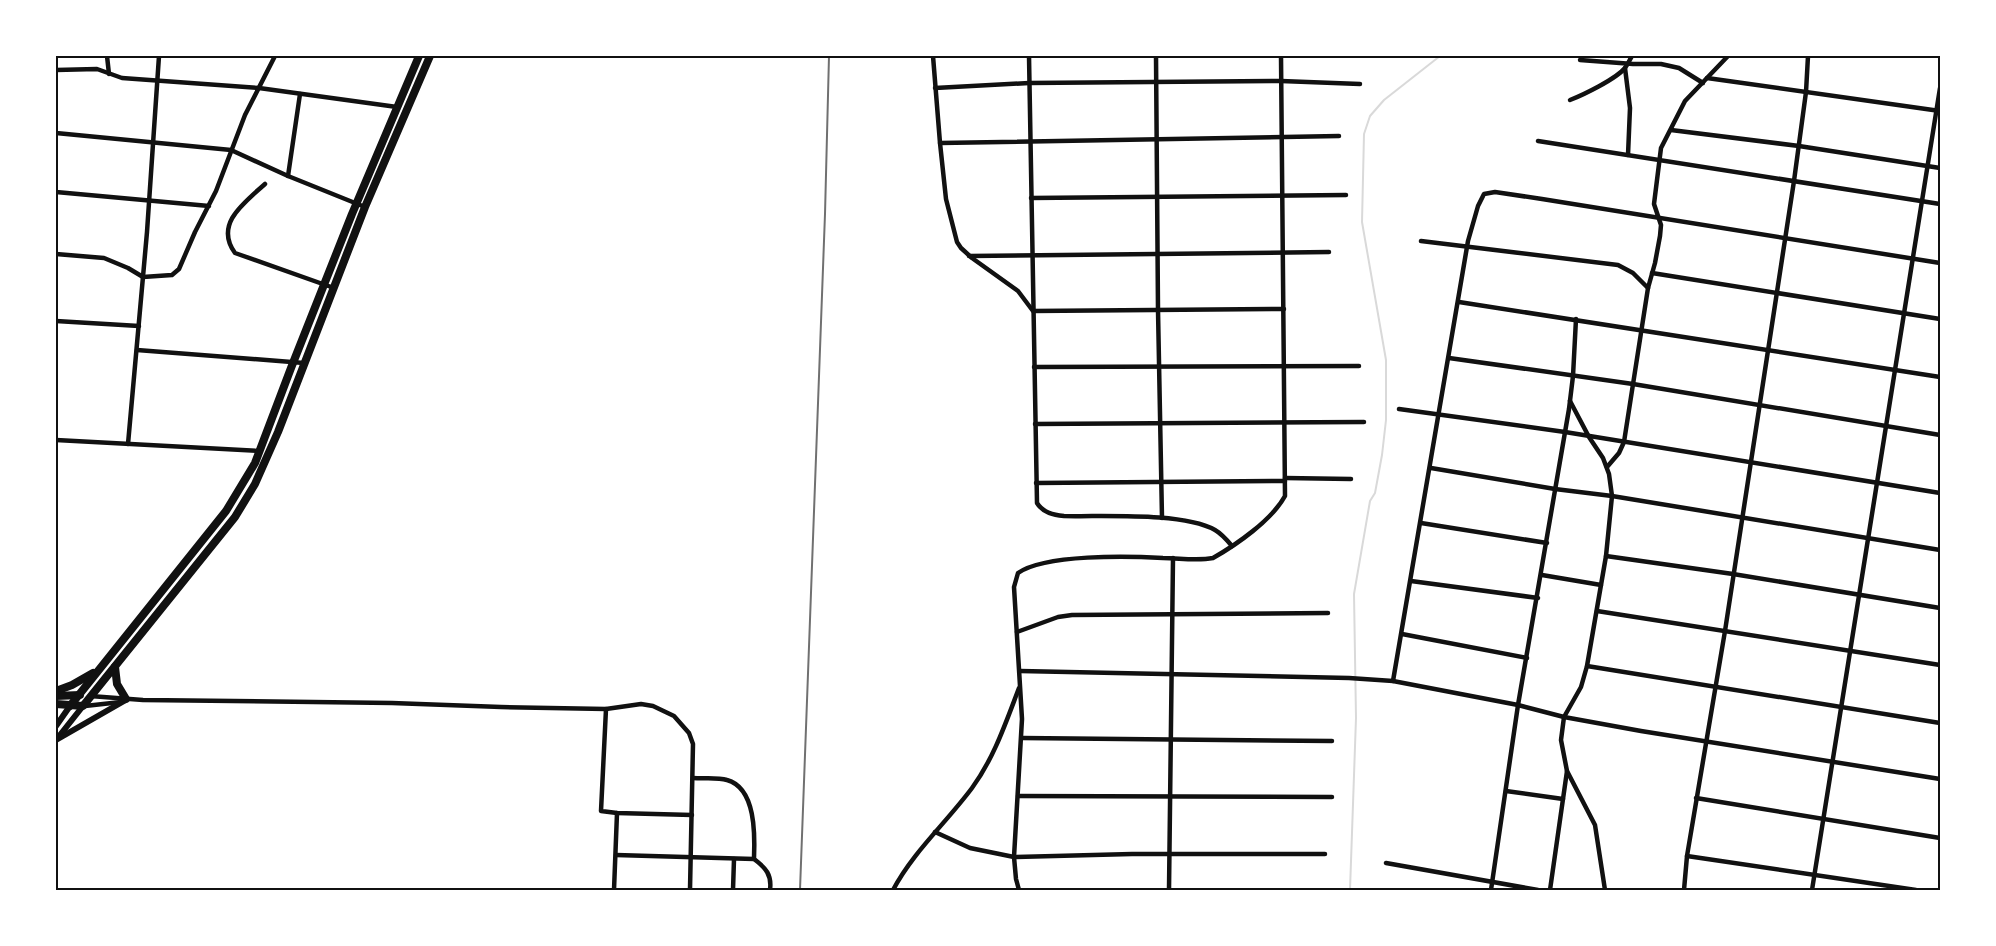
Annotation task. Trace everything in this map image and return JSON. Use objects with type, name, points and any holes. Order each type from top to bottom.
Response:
[{"type":"highway","points":[[56,704],[83,706],[223,532],[255,484],[334,288],[361,206],[419,56]]},
{"type":"highway","points":[[70,706],[239,493],[261,451],[325,285],[430,56]]},
{"type":"highway","points":[[271,423],[280,425]]},
{"type":"highway","points":[[215,525],[223,532]]},
{"type":"highway","points":[[144,615],[152,622]]},
{"type":"highway","points":[[115,667],[117,684],[125,700]]},
{"type":"highway","points":[[56,691],[97,671]]},
{"type":"highway","points":[[56,696],[90,696]]},
{"type":"main road","points":[[56,740],[125,700]]},
{"type":"main road","points":[[56,726],[70,706]]},
{"type":"main road","points":[[56,740],[83,706]]},
{"type":"street","points":[[107,56],[109,74]]},
{"type":"street","points":[[128,444],[144,277],[159,56]]},
{"type":"street","points":[[56,254],[104,258],[144,277],[172,275],[179,269],[216,191],[245,115],[275,56]]},
{"type":"street","points":[[933,56],[946,199],[956,238],[961,248],[969,256],[1018,291],[1033,311]]},
{"type":"street","points":[[1029,56],[1038,505],[1056,515],[1178,520],[1209,527],[1222,535],[1232,546]]},
{"type":"street","points":[[1156,56],[1162,518]]},
{"type":"street","points":[[1019,891],[1014,857],[1022,738],[1014,581],[1018,573],[1046,561],[1073,559],[1209,559],[1232,546],[1260,524],[1285,496],[1281,56]]},
{"type":"street","points":[[1570,100],[1594,89],[1626,66],[1632,56]]},
{"type":"street","points":[[1607,467],[1619,453],[1624,442],[1648,288],[1660,236],[1659,219],[1654,204],[1661,148],[1685,101],[1728,56]]},
{"type":"street","points":[[1684,891],[1687,856],[1725,631],[1794,181],[1806,92],[1808,56]]},
{"type":"street","points":[[1580,60],[1626,66],[1666,64],[1705,81],[1806,92],[1939,111]]},
{"type":"street","points":[[1626,66],[1630,113],[1628,155]]},
{"type":"street","points":[[56,70],[97,69],[122,78],[259,88],[398,107]]},
{"type":"street","points":[[935,88],[1029,83],[1281,81],[1360,84]]},
{"type":"street","points":[[1812,891],[1941,88]]},
{"type":"street","points":[[288,176],[300,94]]},
{"type":"street","points":[[1671,130],[1799,146],[1941,168]]},
{"type":"street","points":[[56,133],[231,150],[361,206]]},
{"type":"street","points":[[940,143],[1340,136]]},
{"type":"street","points":[[1538,141],[1941,204]]},
{"type":"street","points":[[265,184],[231,218],[227,232],[228,243],[235,253],[334,288]]},
{"type":"street","points":[[56,192],[209,206]]},
{"type":"street","points":[[1394,681],[1467,247],[1482,196],[1488,192],[1941,263]]},
{"type":"street","points":[[1031,198],[1346,195]]},
{"type":"street","points":[[1421,241],[1618,265],[1633,273],[1648,288]]},
{"type":"street","points":[[969,256],[1329,252]]},
{"type":"street","points":[[1652,273],[1776,295],[1941,319]]},
{"type":"street","points":[[1459,302],[1941,377]]},
{"type":"street","points":[[1033,311],[1284,309]]},
{"type":"street","points":[[1491,891],[1518,705],[1570,401],[1576,319]]},
{"type":"street","points":[[56,321],[139,326]]},
{"type":"street","points":[[137,350],[304,363]]},
{"type":"street","points":[[1449,358],[1633,384],[1941,435]]},
{"type":"street","points":[[1034,367],[1359,366]]},
{"type":"street","points":[[1570,401],[1589,437],[1600,451],[1607,467],[1612,496],[1606,556],[1587,666],[1578,692],[1564,717],[1561,740],[1567,771],[1595,825],[1605,891]]},
{"type":"street","points":[[1399,409],[1564,432],[1941,493]]},
{"type":"street","points":[[1035,424],[1364,422]]},
{"type":"street","points":[[56,440],[261,451]]},
{"type":"street","points":[[1431,468],[1941,550]]},
{"type":"street","points":[[1036,483],[1351,479]]},
{"type":"street","points":[[1421,523],[1547,543]]},
{"type":"street","points":[[1606,556],[1734,574],[1941,608]]},
{"type":"street","points":[[1169,891],[1173,558]]},
{"type":"street","points":[[1542,575],[1601,585]]},
{"type":"street","points":[[1411,581],[1538,598]]},
{"type":"street","points":[[1597,611],[1941,665]]},
{"type":"street","points":[[1017,632],[1065,616],[1328,613]]},
{"type":"street","points":[[1402,634],[1527,658]]},
{"type":"street","points":[[1587,666],[1941,723]]},
{"type":"street","points":[[1020,670],[1394,681],[1518,705],[1564,717],[1941,779]]},
{"type":"street","points":[[893,891],[910,862],[973,787],[1004,730],[1020,685]]},
{"type":"street","points":[[90,696],[125,700],[606,709],[641,704],[653,706],[674,716],[689,733],[693,744],[690,891]]},
{"type":"street","points":[[83,706],[125,700]]},
{"type":"street","points":[[606,709],[601,811],[692,815]]},
{"type":"street","points":[[1022,738],[1332,741]]},
{"type":"street","points":[[1550,891],[1567,771]]},
{"type":"street","points":[[693,778],[726,779],[737,785],[753,814],[754,859]]},
{"type":"street","points":[[1506,791],[1563,799]]},
{"type":"street","points":[[1018,796],[1332,797]]},
{"type":"street","points":[[1696,798],[1941,838]]},
{"type":"street","points":[[614,891],[617,813]]},
{"type":"street","points":[[935,832],[970,848],[1014,857],[1325,854]]},
{"type":"street","points":[[616,855],[754,859],[767,870],[770,891]]},
{"type":"street","points":[[1687,856],[1916,891]]},
{"type":"street","points":[[733,891],[734,859]]},
{"type":"street","points":[[1386,863],[1538,891]]},
{"type":"waterway","points":[[1350,890],[1356,718],[1354,594],[1370,501],[1375,493],[1382,455],[1386,420],[1386,360],[1362,222],[1364,134],[1370,116],[1384,100],[1440,56]]},
{"type":"railway","points":[[800,890],[829,56]]}]
